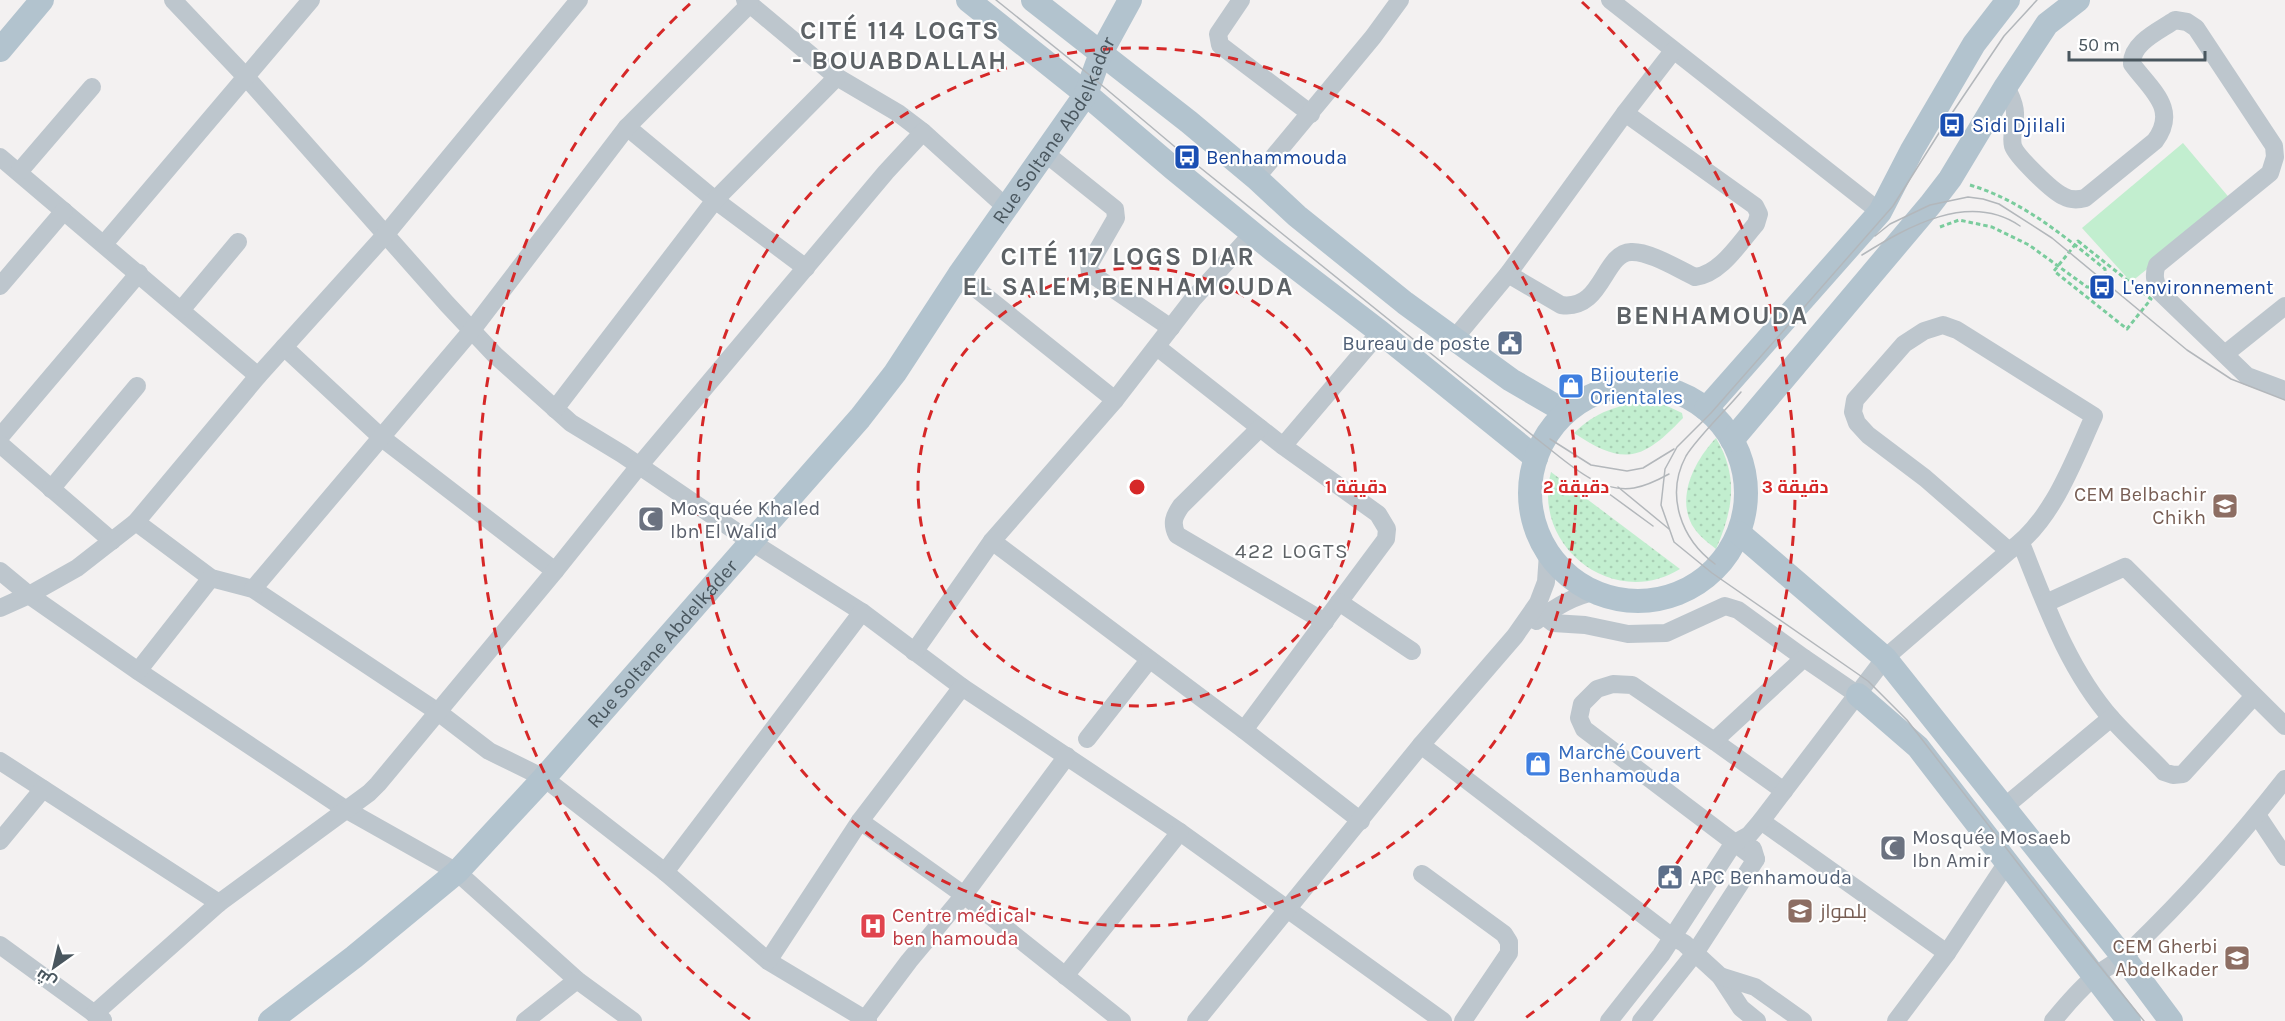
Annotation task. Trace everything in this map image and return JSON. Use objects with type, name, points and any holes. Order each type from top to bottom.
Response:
[{"type":"main road","points":[[0,50],[42,0]]},
{"type":"main road","points":[[968,0],[1086,94],[1174,170],[1536,458]]},
{"type":"main road","points":[[1033,0],[1189,122],[1297,216],[1405,303],[1525,390],[1566,412]]},
{"type":"main road","name":"Rue Soltane Abdelkader","points":[[270,1021],[354,957],[457,872],[544,778],[860,418],[896,373],[959,275],[1086,94],[1101,53],[1130,0]]},
{"type":"main road","points":[[1706,409],[1880,212],[1912,150],[1974,44],[2008,0]]},
{"type":"main road","points":[[1732,440],[1899,240],[1915,224],[1950,179],[2006,86],[2047,24],[2078,0]]},
{"type":"main road","points":[[1620,386],[1650,386],[1680,393],[1706,409],[1717,419],[1732,440],[1744,470],[1745,480],[1746,501],[1739,533],[1730,551],[1712,573],[1692,587],[1669,597],[1644,601],[1619,600],[1595,592],[1569,576],[1548,553],[1534,523],[1530,490],[1536,458],[1546,436],[1566,412],[1591,395],[1620,386]]},
{"type":"main road","points":[[1739,533],[1885,658],[2124,957],[2171,1021]]},
{"type":"main road","points":[[1858,695],[1918,747],[2129,1021]]},
{"type":"street","points":[[173,0],[246,76],[495,355],[571,423],[862,612],[962,687],[1180,832],[1443,1021]]},
{"type":"street","points":[[104,244],[311,0]]},
{"type":"street","points":[[0,608],[29,595],[77,568],[136,522],[258,376],[386,234],[579,0]]},
{"type":"street","points":[[1241,0],[1218,34],[1220,45],[1311,114]]},
{"type":"street","points":[[1256,178],[1373,38],[1401,0]]},
{"type":"street","points":[[1610,0],[1880,212]]},
{"type":"street","points":[[253,589],[472,330],[627,127],[747,2],[837,77],[898,113],[923,132],[1007,208]]},
{"type":"street","points":[[2006,86],[2014,102],[2016,114],[2012,136],[2014,149],[2054,191],[2065,198],[2078,200],[2085,198],[2155,141],[2162,131],[2165,108],[2132,64],[2132,56],[2137,46],[2175,20],[2187,22],[2196,28],[2274,146],[2276,158],[2270,173],[2157,265],[2154,272],[2160,292],[2247,376],[2285,390]]},
{"type":"street","points":[[1454,339],[1509,274],[1625,113],[1673,51]]},
{"type":"street","points":[[555,409],[715,200],[837,77]]},
{"type":"street","points":[[19,172],[92,87]]},
{"type":"street","points":[[1509,274],[1561,304],[1570,306],[1580,304],[1591,295],[1618,257],[1629,252],[1645,254],[1695,277],[1704,276],[1716,269],[1756,224],[1759,214],[1755,206],[1625,113]]},
{"type":"street","points":[[627,127],[715,200],[806,268]]},
{"type":"street","points":[[0,945],[99,1018],[219,903],[369,793],[555,571],[639,466],[886,172],[923,132]]},
{"type":"street","points":[[1045,153],[1117,213],[1088,270],[1090,273],[1171,328]]},
{"type":"street","points":[[0,157],[182,309],[258,376]]},
{"type":"street","points":[[0,286],[64,211]]},
{"type":"street","points":[[914,652],[992,541],[1115,400],[1171,328],[1253,233]]},
{"type":"street","points":[[182,309],[238,242]]},
{"type":"street","points":[[0,437],[139,273]]},
{"type":"street","points":[[959,275],[1115,400]]},
{"type":"street","points":[[2225,354],[2285,306]]},
{"type":"street","points":[[1609,1021],[1651,969],[1741,839],[1761,821],[1885,658],[2015,547],[2037,523],[2057,492],[2094,416],[1957,330],[1943,325],[1924,330],[1904,344],[1855,400],[1853,412],[1857,423],[1868,435],[2015,547],[2046,603],[2069,653],[2111,718],[2164,772],[2173,775],[2183,774],[2254,696]]},
{"type":"street","points":[[1283,446],[1380,332]]},
{"type":"street","points":[[284,347],[382,438],[555,571]]},
{"type":"street","points":[[1157,347],[1283,446],[1378,514],[1387,529],[1386,539],[1244,730]]},
{"type":"street","points":[[51,489],[137,386]]},
{"type":"street","points":[[1260,428],[1181,506],[1174,517],[1173,528],[1177,535],[1325,622]]},
{"type":"street","points":[[0,444],[111,541]]},
{"type":"street","points":[[136,522],[211,578],[253,589],[438,712],[489,751],[544,778],[665,872],[768,961],[865,1020],[909,961],[964,895],[1067,756]]},
{"type":"street","points":[[992,541],[1361,821]]},
{"type":"street","points":[[1196,1021],[1421,746],[1515,636],[1539,603],[1546,582],[1548,553]]},
{"type":"street","points":[[2046,603],[2126,567],[2285,726]]},
{"type":"street","points":[[0,571],[29,595],[138,671],[345,809],[457,872],[577,980],[633,1021]]},
{"type":"street","points":[[138,671],[211,578]]},
{"type":"street","points":[[1515,636],[1565,602],[1595,592]]},
{"type":"street","points":[[1339,602],[1412,651]]},
{"type":"street","points":[[1544,616],[1553,623],[1585,625],[1628,634],[1666,633],[1725,606],[1738,610],[1858,695]]},
{"type":"street","points":[[665,872],[862,612]]},
{"type":"street","points":[[1714,741],[1804,658]]},
{"type":"street","points":[[1086,740],[1149,660]]},
{"type":"street","points":[[1641,1021],[1695,953],[1756,859],[1741,839],[1584,729],[1579,718],[1582,704],[1597,689],[1612,684],[1632,685],[1784,791]]},
{"type":"street","points":[[768,961],[860,821],[962,687]]},
{"type":"street","points":[[2003,808],[2111,718]]},
{"type":"street","points":[[1421,746],[1695,953],[1720,976],[1741,1008],[1757,1021]]},
{"type":"street","points":[[1,763],[219,903]]},
{"type":"street","points":[[2053,1021],[2070,1000],[2095,976],[2124,957],[2257,815],[2285,779]]},
{"type":"street","points":[[0,841],[43,789]]},
{"type":"street","points":[[2257,815],[2285,857]]},
{"type":"street","points":[[860,821],[964,895],[1122,1021]]},
{"type":"street","points":[[1761,821],[1947,953]]},
{"type":"street","points":[[1065,975],[1180,832]]},
{"type":"street","points":[[1896,1021],[1947,953],[2008,861]]},
{"type":"street","points":[[1422,874],[1504,934],[1509,942],[1509,953],[1463,1021]]},
{"type":"street","points":[[1720,976],[1755,987],[1803,1021]]},
{"type":"street","points":[[525,1021],[577,980]]},
{"type":"path","points":[[1950,179],[1995,192],[2057,231],[2104,269],[2106,281]]},
{"type":"path","points":[[1939,227],[1959,220],[1992,227],[2029,245],[2087,287],[2102,287]]},
{"type":"path","points":[[2078,241],[2151,299],[2127,329],[2054,271],[2058,266],[2078,241]]},
{"type":"green space","points":[[2183,143],[2232,201],[2131,282],[2082,228]]},
{"type":"green space","points":[[1648,402],[1665,405],[1682,413],[1683,418],[1656,443],[1644,450],[1632,454],[1606,451],[1574,433],[1590,420],[1608,410]]},
{"type":"green space","points":[[1716,438],[1728,466],[1731,494],[1730,507],[1716,549],[1692,525],[1686,502],[1690,478],[1695,467]]},
{"type":"green space","points":[[1551,472],[1680,569],[1655,580],[1629,582],[1605,576],[1583,564],[1566,546],[1553,525],[1548,499]]},
{"type":"tram line","points":[[996,0],[1187,157],[1584,475],[1621,489],[1643,486],[1669,474]]},
{"type":"tram line","points":[[2037,0],[2004,36],[1893,206],[1711,413],[1677,447],[1665,469],[1661,505],[1674,542],[1712,573],[1868,681],[1907,720],[2048,902],[2144,1021]]},
{"type":"tram line","points":[[1875,236],[1890,224],[1930,205],[1968,197],[1999,204],[2052,238],[2187,350],[2231,379],[2285,400]]},
{"type":"tram line","points":[[1862,255],[1918,224],[1959,212],[1980,212],[2000,216],[2020,226]]},
{"type":"tram line","points":[[1715,564],[1703,554],[1685,529],[1677,501],[1677,486],[1686,456],[1741,392]]},
{"type":"tram line","points":[[1550,439],[1591,465],[1627,471],[1643,468],[1674,449]]},
{"type":"tram line","points":[[1597,485],[1653,526]]},
{"type":"tram line","points":[[1618,487],[1669,529]]},
{"type":"place","name":"Sidi Djilali","points":[[1952,125]]},
{"type":"place","name":"Benhammouda","points":[[1187,157]]},
{"type":"place","name":"L'environnement","points":[[2102,287]]},
{"type":"place","name":"Bureau de poste","points":[[1510,343]]},
{"type":"place","name":"Bijouterie Orientales","points":[[1571,386]]},
{"type":"place","name":"CEM Belbachir Chikh","points":[[2225,506]]},
{"type":"place","name":"Mosquée Khaled Ibn El Walid","points":[[651,519]]},
{"type":"place","name":"Marché Couvert Benhamouda","points":[[1538,764]]},
{"type":"place","name":"Mosquée Mosaeb Ibn Amir","points":[[1893,848]]},
{"type":"place","name":"APC Benhamouda","points":[[1670,877]]},
{"type":"place","name":"بلمواز","points":[[1800,911]]},
{"type":"place","name":"Centre médical ben hamouda","points":[[873,926]]},
{"type":"place","name":"CEM Gherbi Abdelkader","points":[[2237,958]]},
{"type":"district","name":"CITÉ 114 LOGTS - BOUABDALLAH","points":[[900,45]]},
{"type":"district","name":"CITÉ 117 LOGS DIAR EL SALEM,BENHAMOUDA","points":[[1128,271]]},
{"type":"district","name":"BENHAMOUDA","points":[[1712,315]]},
{"type":"district","name":"422 LOGTS","points":[[1292,551]]}]
